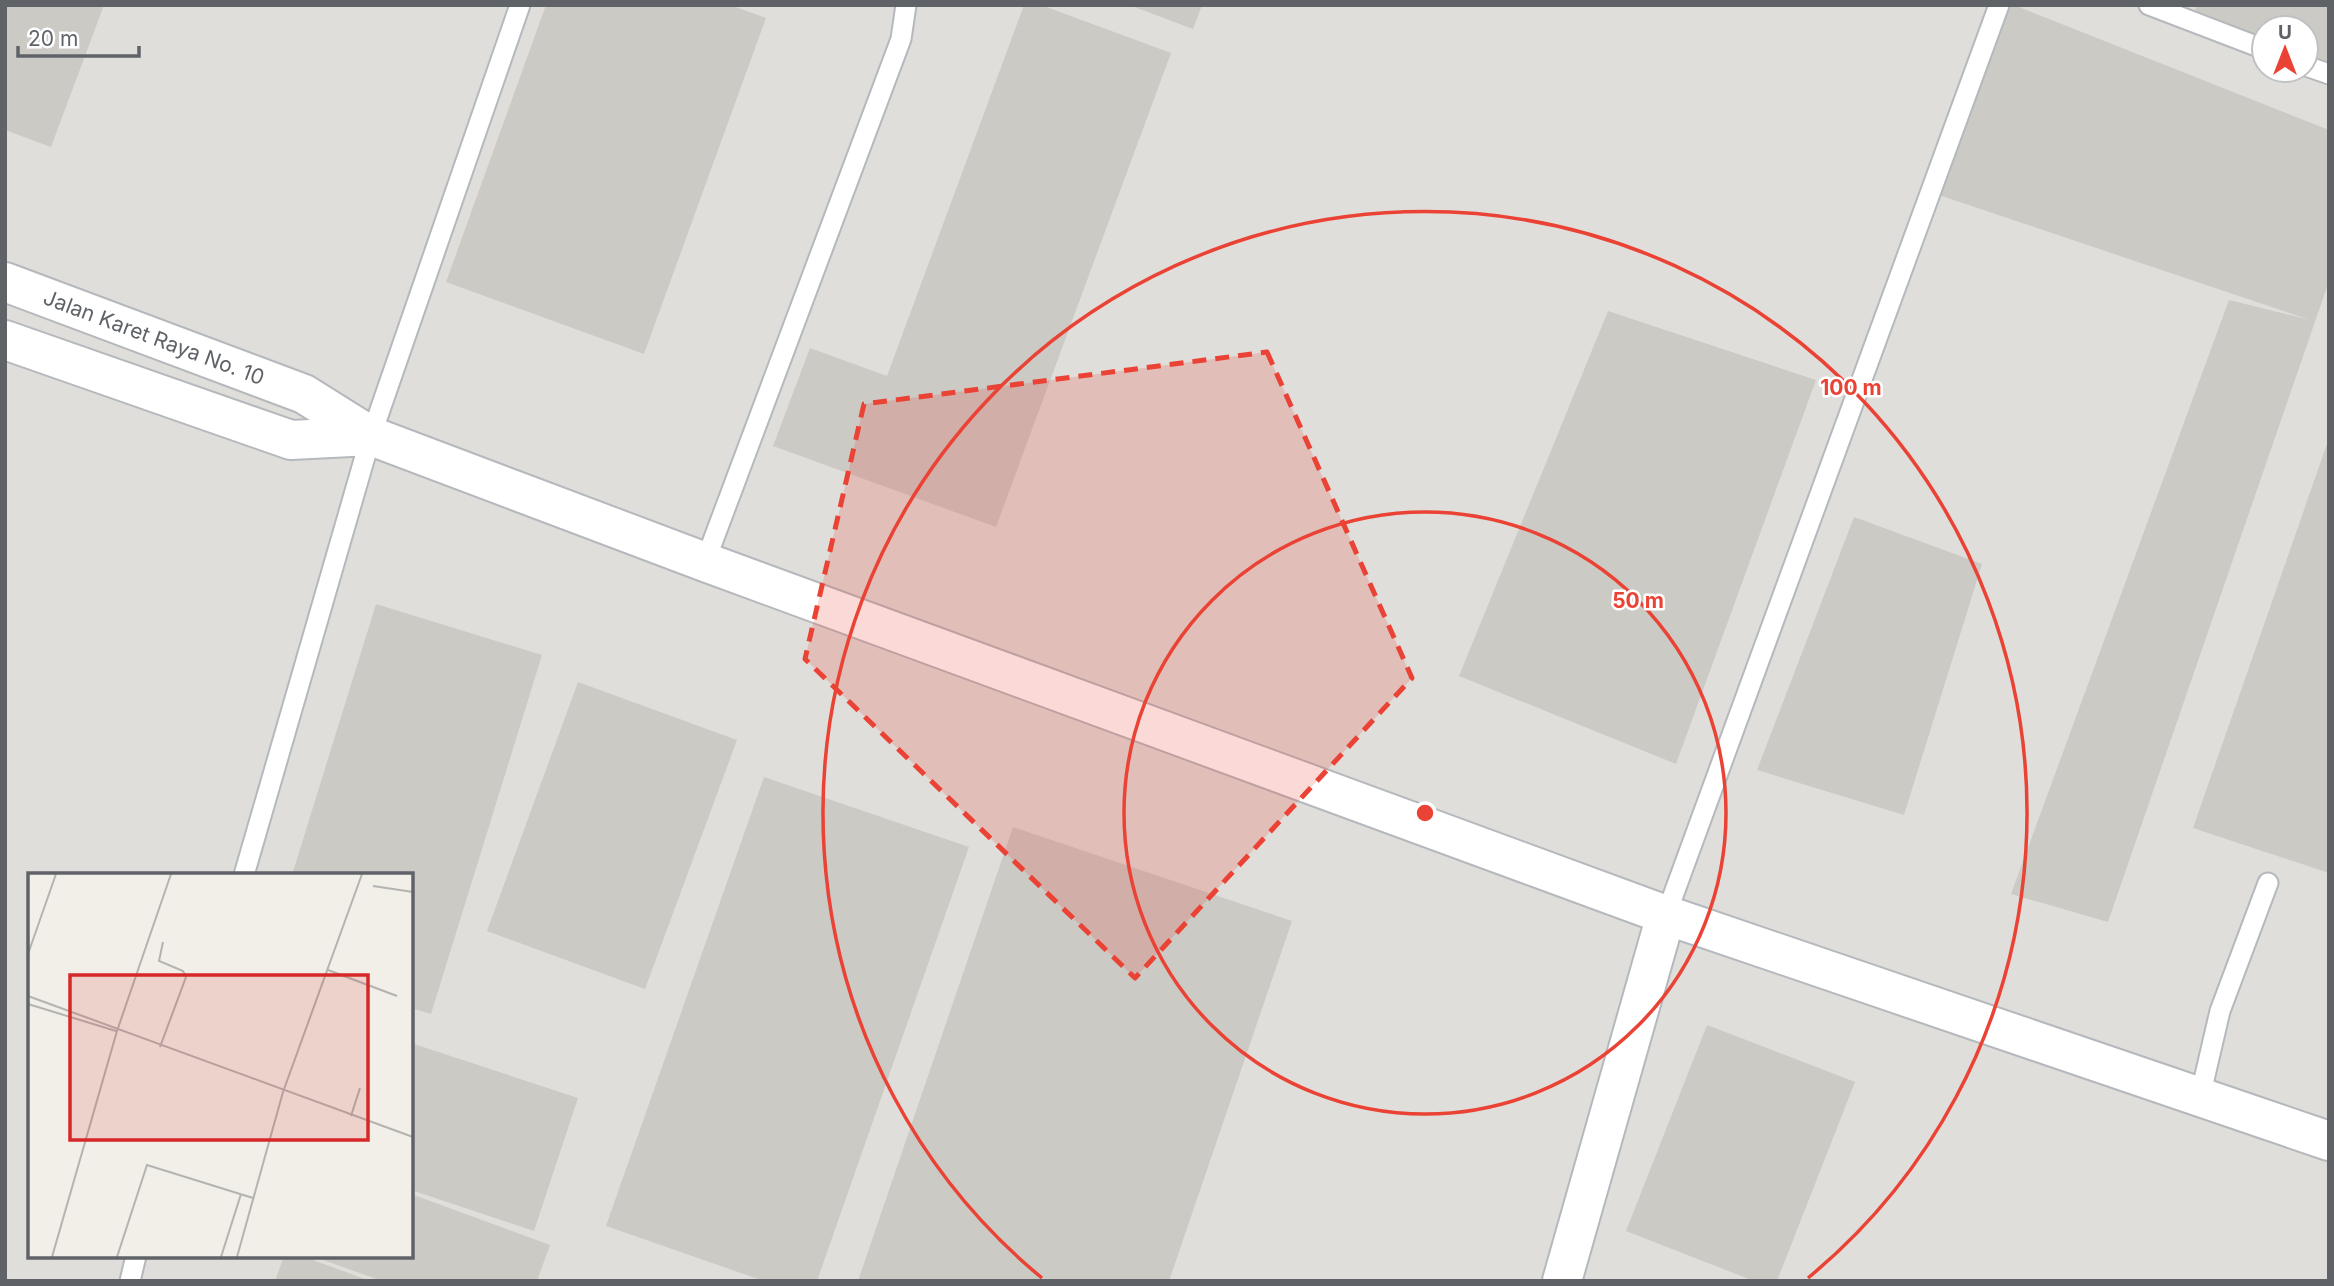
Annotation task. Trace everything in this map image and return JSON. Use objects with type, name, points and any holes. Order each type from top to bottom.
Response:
[{"type":"street","name":"Jalan Karet Raya No. 10","points":[[5,282],[304,394],[370,436]]},
{"type":"street","points":[[5,340],[291,440],[370,436],[1666,915],[2329,1141]]},
{"type":"street","points":[[1562,1281],[1666,915]]},
{"type":"lane","points":[[245,873],[370,436],[520,5]]},
{"type":"lane","points":[[705,562],[901,39],[906,5]]},
{"type":"lane","points":[[1666,915],[1999,5]]},
{"type":"lane","points":[[2149,5],[2250,44]]},
{"type":"lane","points":[[2200,1097],[2220,1011],[2268,883]]},
{"type":"lane","points":[[130,1281],[136,1258]]},
{"type":"highlighted area","points":[[1267,352],[1412,678],[1135,978],[805,659],[864,404]]},
{"type":"shaded area","points":[[5,5],[2329,5],[2329,1281],[5,1281]]},
{"type":"building","points":[[5,5],[104,5],[51,147],[5,130]]},
{"type":"building","points":[[546,5],[730,5],[766,18],[644,354],[446,282]]},
{"type":"building","points":[[1024,5],[1041,5],[1171,53],[996,527],[773,446],[810,348],[887,376]]},
{"type":"building","points":[[1129,5],[1202,5],[1193,29]]},
{"type":"building","points":[[2004,5],[2014,5],[2329,130],[2329,281],[2108,922],[2011,894],[2229,300],[2310,320],[1936,194]]},
{"type":"building","points":[[2197,5],[2329,5],[2329,63],[2320,60],[2320,14],[2250,14],[2250,35],[2194,15]]},
{"type":"building","points":[[1608,311],[1816,380],[1676,764],[1459,676]]},
{"type":"building","points":[[2329,441],[2329,873],[2193,828]]},
{"type":"building","points":[[1854,517],[1982,564],[1904,815],[1757,770]]},
{"type":"building","points":[[376,604],[542,655],[431,1014],[413,1009],[413,873],[293,873]]},
{"type":"building","points":[[578,682],[737,740],[645,989],[487,931]]},
{"type":"building","points":[[764,777],[969,847],[817,1281],[764,1281],[606,1226]]},
{"type":"building","points":[[1013,827],[1292,921],[1169,1281],[858,1281]]},
{"type":"building","points":[[1707,1025],[1855,1082],[1777,1281],[1754,1281],[1626,1231]]},
{"type":"building","points":[[413,1044],[578,1098],[534,1231],[413,1191]]},
{"type":"building","points":[[413,1195],[550,1245],[537,1281],[382,1281],[318,1258],[413,1258]]},
{"type":"building","points":[[283,1258],[307,1258],[370,1281],[275,1281]]}]
